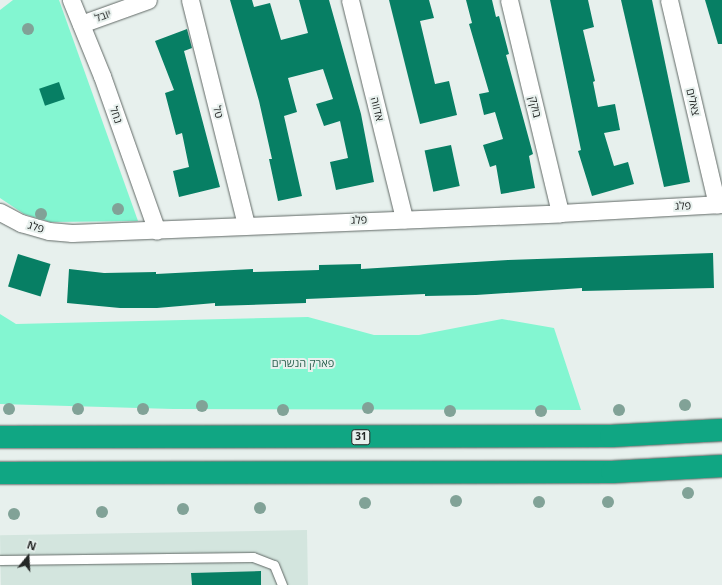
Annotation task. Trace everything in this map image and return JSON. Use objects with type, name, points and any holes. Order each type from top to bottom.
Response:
[{"type":"highway","name":"31","points":[[0,437],[611,436],[722,430]]},
{"type":"highway","points":[[0,473],[612,472],[722,466]]},
{"type":"street","name":"נחל","points":[[71,0],[102,76],[157,231]]},
{"type":"street","name":"יובל","points":[[81,24],[148,0]]},
{"type":"street","name":"טל","points":[[190,0],[246,224]]},
{"type":"street","name":"אדווה","points":[[350,0],[404,219]]},
{"type":"street","name":"בוקק","points":[[509,0],[560,213]]},
{"type":"street","name":"צאלים","points":[[668,0],[719,204]]},
{"type":"street","name":"פלג","points":[[0,212],[21,223],[49,231],[157,231],[246,224],[560,213],[719,204]]},
{"type":"lane","points":[[0,560],[253,557],[274,565],[282,585]]},
{"type":"shaded area","points":[[307,530],[308,585],[1,585],[0,535]]},
{"type":"green space","points":[[13,0],[59,0],[138,221],[50,222],[24,214],[0,198],[0,10]]},
{"type":"green space","name":"פארק הנשרים","points":[[0,314],[16,324],[308,317],[374,335],[419,335],[502,319],[554,328],[581,410],[173,409],[0,404]]},
{"type":"building","points":[[230,0],[252,0],[254,7],[270,3],[281,40],[308,33],[299,0],[329,0],[361,114],[374,182],[336,190],[330,162],[348,158],[340,121],[324,126],[316,104],[333,99],[323,69],[288,78],[297,112],[284,116],[302,196],[278,201],[269,159],[272,159],[259,101]]},
{"type":"building","points":[[389,0],[429,0],[434,18],[420,21],[435,84],[449,81],[457,115],[420,124]]},
{"type":"building","points":[[466,0],[492,0],[496,17],[499,16],[509,54],[506,55],[533,154],[529,156],[535,188],[501,194],[496,165],[490,167],[483,145],[503,139],[495,112],[484,115],[479,94],[489,92],[469,24],[472,23]]},
{"type":"building","points":[[550,0],[588,0],[594,27],[583,30],[595,81],[593,82],[598,107],[615,104],[620,130],[604,133],[614,166],[628,162],[634,184],[592,196],[578,151],[581,150]]},
{"type":"building","points":[[621,0],[652,0],[690,182],[664,187]]},
{"type":"building","points":[[705,0],[722,0],[722,44],[718,44]]},
{"type":"building","points":[[187,29],[192,48],[184,51],[220,187],[179,197],[173,171],[189,167],[182,133],[176,135],[165,93],[174,90],[155,41]]},
{"type":"building","points":[[59,82],[65,99],[45,106],[39,89]]},
{"type":"building","points":[[451,145],[460,186],[433,192],[425,151]]},
{"type":"building","points":[[713,253],[714,288],[582,291],[582,288],[476,295],[425,296],[425,294],[306,299],[306,303],[215,306],[215,303],[157,308],[120,308],[67,303],[69,269],[104,273],[156,272],[156,274],[253,269],[253,272],[319,270],[319,265],[361,264],[361,269],[508,260]]},
{"type":"building","points":[[18,254],[51,264],[41,296],[8,287]]},
{"type":"building","points":[[261,571],[261,585],[192,585],[191,573]]}]
